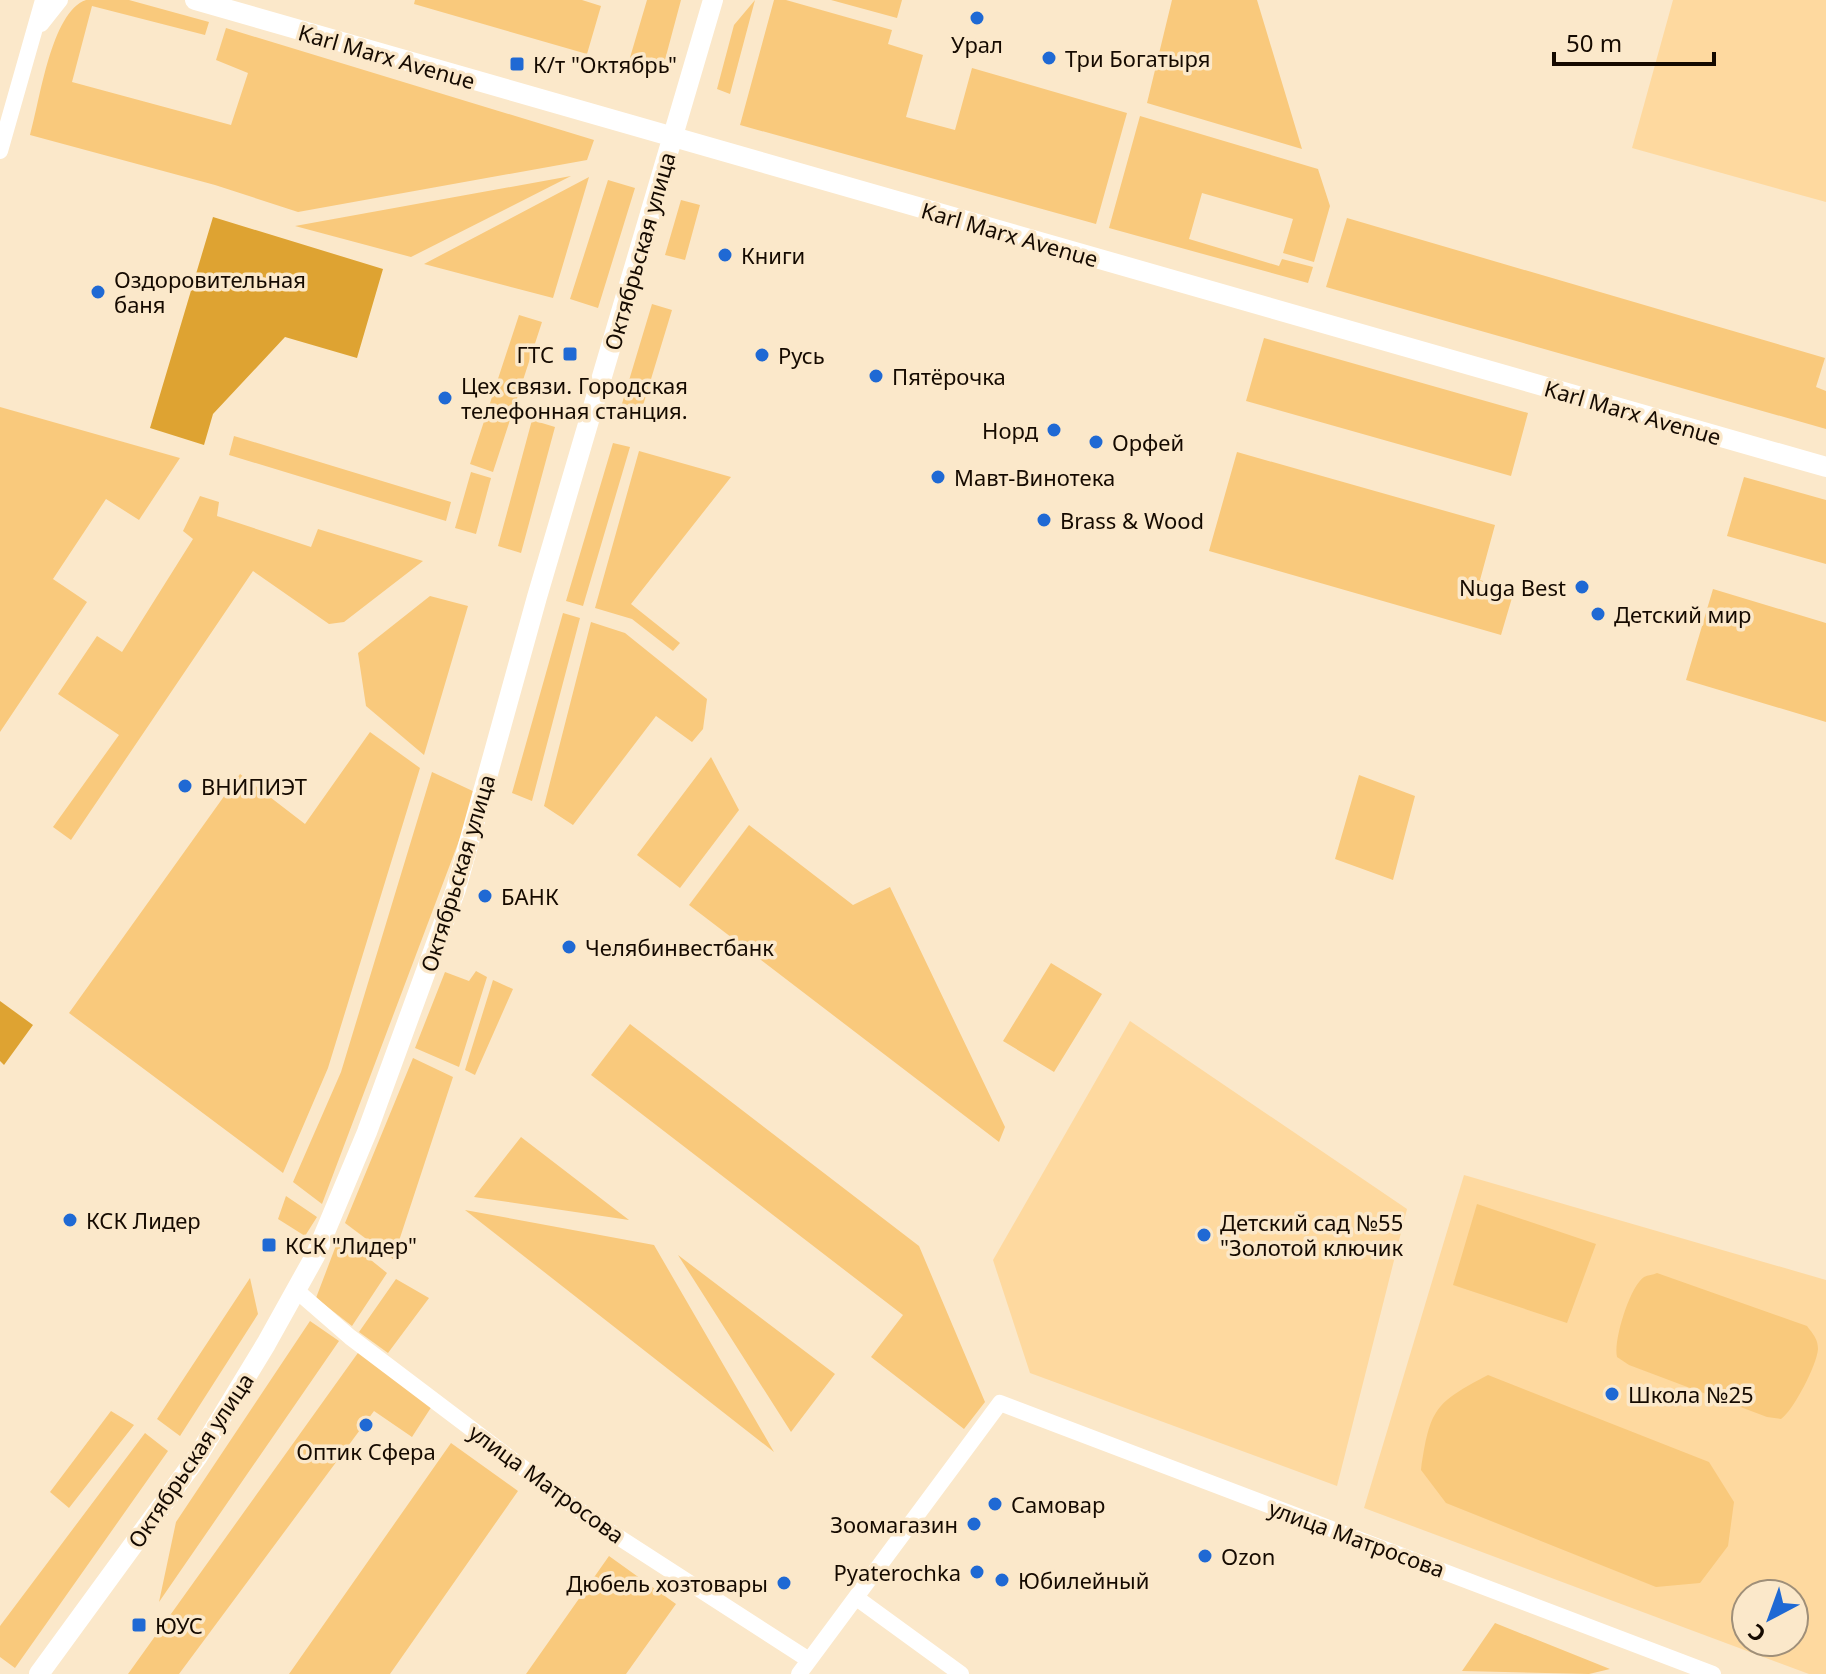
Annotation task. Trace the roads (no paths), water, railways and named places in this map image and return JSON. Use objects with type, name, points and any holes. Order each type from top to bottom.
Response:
[{"type":"street","points":[[0,151],[43,0]]},
{"type":"street","points":[[33,39],[45,15],[60,0]]},
{"type":"street","name":"Karl Marx Avenue","points":[[195,0],[1826,467]]},
{"type":"street","name":"Октябрьская улица","points":[[39,1674],[198,1456],[297,1291],[367,1132],[456,889],[537,597],[713,0]]},
{"type":"street","name":"улица Матросова","points":[[297,1291],[350,1337],[592,1520],[809,1660]]},
{"type":"street","name":"улица Матросова","points":[[858,1599],[964,1448],[1000,1403],[1713,1674]]},
{"type":"street","points":[[799,1674],[858,1599],[961,1674]]},
{"type":"place","name":"Урал","points":[[977,18]]},
{"type":"place","name":"Три Богатыря","points":[[1049,58]]},
{"type":"place","name":"К/т \"Октябрь\"","points":[[517,64]]},
{"type":"place","name":"Книги","points":[[725,255]]},
{"type":"place","name":"Оздоровительная баня","points":[[98,292]]},
{"type":"place","name":"ГТС","points":[[570,354]]},
{"type":"place","name":"Русь","points":[[762,355]]},
{"type":"place","name":"Пятёрочка","points":[[876,376]]},
{"type":"place","name":"Цех связи. Городская телефонная станция.","points":[[445,398]]},
{"type":"place","name":"Норд","points":[[1054,430]]},
{"type":"place","name":"Орфей","points":[[1096,442]]},
{"type":"place","name":"Мавт-Винотека","points":[[938,477]]},
{"type":"place","name":"Brass & Wood","points":[[1044,520]]},
{"type":"place","name":"Nuga Best","points":[[1582,587]]},
{"type":"place","name":"Детский мир","points":[[1598,614]]},
{"type":"place","name":"ВНИПИЭТ","points":[[185,786]]},
{"type":"place","name":"БАНК","points":[[485,896]]},
{"type":"place","name":"Челябинвестбанк","points":[[569,947]]},
{"type":"place","name":"КСК Лидер","points":[[70,1220]]},
{"type":"place","name":"Детский сад №55 \"Золотой ключик","points":[[1204,1235]]},
{"type":"place","name":"КСК \"Лидер\"","points":[[269,1245]]},
{"type":"place","name":"Школа №25","points":[[1612,1394]]},
{"type":"place","name":"Оптик Сфера","points":[[366,1425]]},
{"type":"place","name":"Самовар","points":[[995,1504]]},
{"type":"place","name":"Зоомагазин","points":[[974,1524]]},
{"type":"place","name":"Ozon","points":[[1205,1556]]},
{"type":"place","name":"Pyaterochka","points":[[977,1572]]},
{"type":"place","name":"Юбилейный","points":[[1002,1580]]},
{"type":"place","name":"Дюбель хозтовары","points":[[784,1583]]},
{"type":"place","name":"ЮУС","points":[[139,1625]]}]
